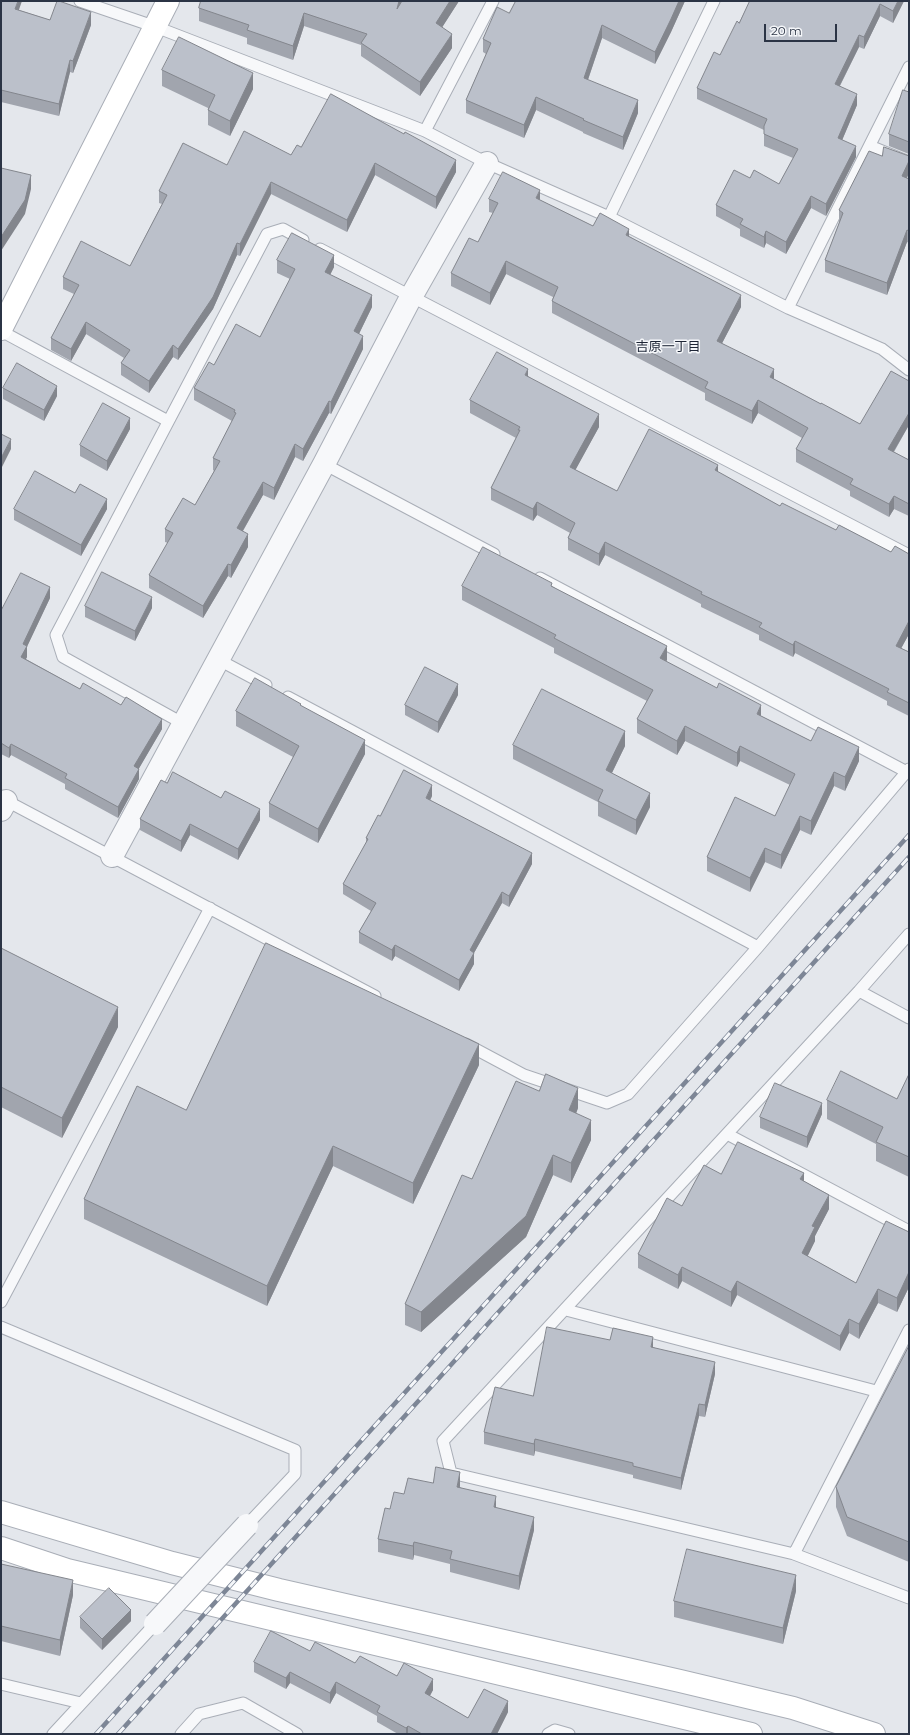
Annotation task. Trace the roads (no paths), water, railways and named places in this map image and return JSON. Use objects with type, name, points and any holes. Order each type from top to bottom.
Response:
[{"type":"street","points":[[1,330],[8,300],[156,27],[168,1]]},
{"type":"street","points":[[112,856],[324,464],[411,296],[487,163]]},
{"type":"street","points":[[1,1512],[172,1564],[793,1708],[874,1734]]},
{"type":"street","points":[[155,1624],[247,1525]]},
{"type":"street","points":[[1,1548],[67,1570],[751,1734]]},
{"type":"lane","points":[[80,1],[156,27],[425,131],[487,163],[609,217],[788,308],[882,349],[909,370]]},
{"type":"lane","points":[[425,131],[493,1]]},
{"type":"lane","points":[[609,217],[714,1]]},
{"type":"lane","points":[[788,308],[909,67]]},
{"type":"lane","points":[[870,146],[909,162]]},
{"type":"lane","points":[[184,724],[63,657],[56,635],[267,234],[282,229],[909,555]]},
{"type":"lane","points":[[1,330],[168,421]]},
{"type":"lane","points":[[324,464],[507,560]]},
{"type":"lane","points":[[454,1038],[524,1075],[606,1103],[628,1094],[758,947],[908,770],[528,571]]},
{"type":"lane","points":[[219,660],[758,947]]},
{"type":"lane","points":[[3,803],[112,856],[385,1001]]},
{"type":"lane","points":[[1,1302],[210,908]]},
{"type":"lane","points":[[909,934],[860,991],[443,1441],[451,1473],[794,1554],[909,1598]]},
{"type":"lane","points":[[860,991],[909,1018]]},
{"type":"lane","points":[[728,1134],[909,1231]]},
{"type":"lane","points":[[566,1310],[876,1391]]},
{"type":"lane","points":[[1,1326],[295,1450],[295,1474],[247,1525]]},
{"type":"lane","points":[[794,1554],[876,1391],[909,1330]]},
{"type":"lane","points":[[53,1734],[155,1624]]},
{"type":"lane","points":[[1,1684],[81,1703]]},
{"type":"lane","points":[[181,1734],[199,1714],[243,1703],[297,1734]]},
{"type":"lane","points":[[548,1734],[555,1730],[569,1734]]},
{"type":"railway","points":[[96,1734],[909,835]]},
{"type":"railway","points":[[118,1734],[909,857]]},
{"type":"district","name":"吉原一丁目","points":[[668,347]]}]
